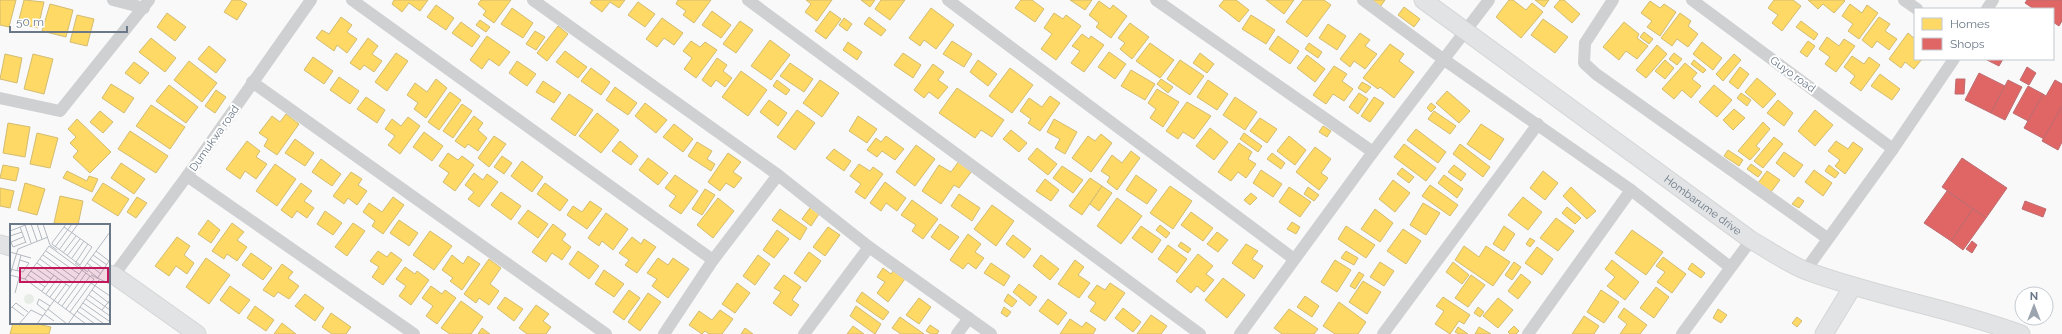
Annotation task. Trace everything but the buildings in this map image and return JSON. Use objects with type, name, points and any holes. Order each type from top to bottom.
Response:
[{"type":"street","points":[[113,0],[146,4]]},
{"type":"street","name":"Dumukwa road","points":[[112,274],[187,176],[311,0]]},
{"type":"street","points":[[352,0],[713,260]]},
{"type":"street","points":[[533,0],[778,175],[869,247],[992,334]]},
{"type":"street","points":[[748,0],[1200,334]]},
{"type":"street","points":[[948,0],[1294,259]]},
{"type":"street","points":[[1156,0],[1373,152]]},
{"type":"street","points":[[1363,0],[1443,59],[1631,190],[1730,267]]},
{"type":"street","name":"Hombarume drive","points":[[1423,0],[1751,240],[1805,271],[1853,286],[1948,310],[2021,334]]},
{"type":"street","points":[[1240,334],[1373,152],[1489,0]]},
{"type":"street","points":[[1613,0],[1585,43],[1584,63],[1596,74],[1827,238]]},
{"type":"street","name":"Guyo road","points":[[1692,0],[1893,148]]},
{"type":"street","points":[[1904,0],[1915,8]]},
{"type":"street","points":[[0,98],[60,111],[146,4]]},
{"type":"street","points":[[1805,271],[1827,238],[1893,148],[1953,60]]},
{"type":"street","points":[[252,82],[606,334]]},
{"type":"street","points":[[1383,334],[1538,124]]},
{"type":"street","points":[[664,334],[713,260],[778,175]]},
{"type":"street","points":[[187,176],[414,334]]},
{"type":"street","points":[[1528,334],[1631,190]]},
{"type":"street","points":[[1682,334],[1751,240]]},
{"type":"street","points":[[0,244],[10,247]]},
{"type":"street","points":[[804,334],[869,247]]},
{"type":"street","points":[[112,274],[197,334]]},
{"type":"street","points":[[1824,334],[1853,286]]},
{"type":"street","points":[[957,334],[968,318]]}]
